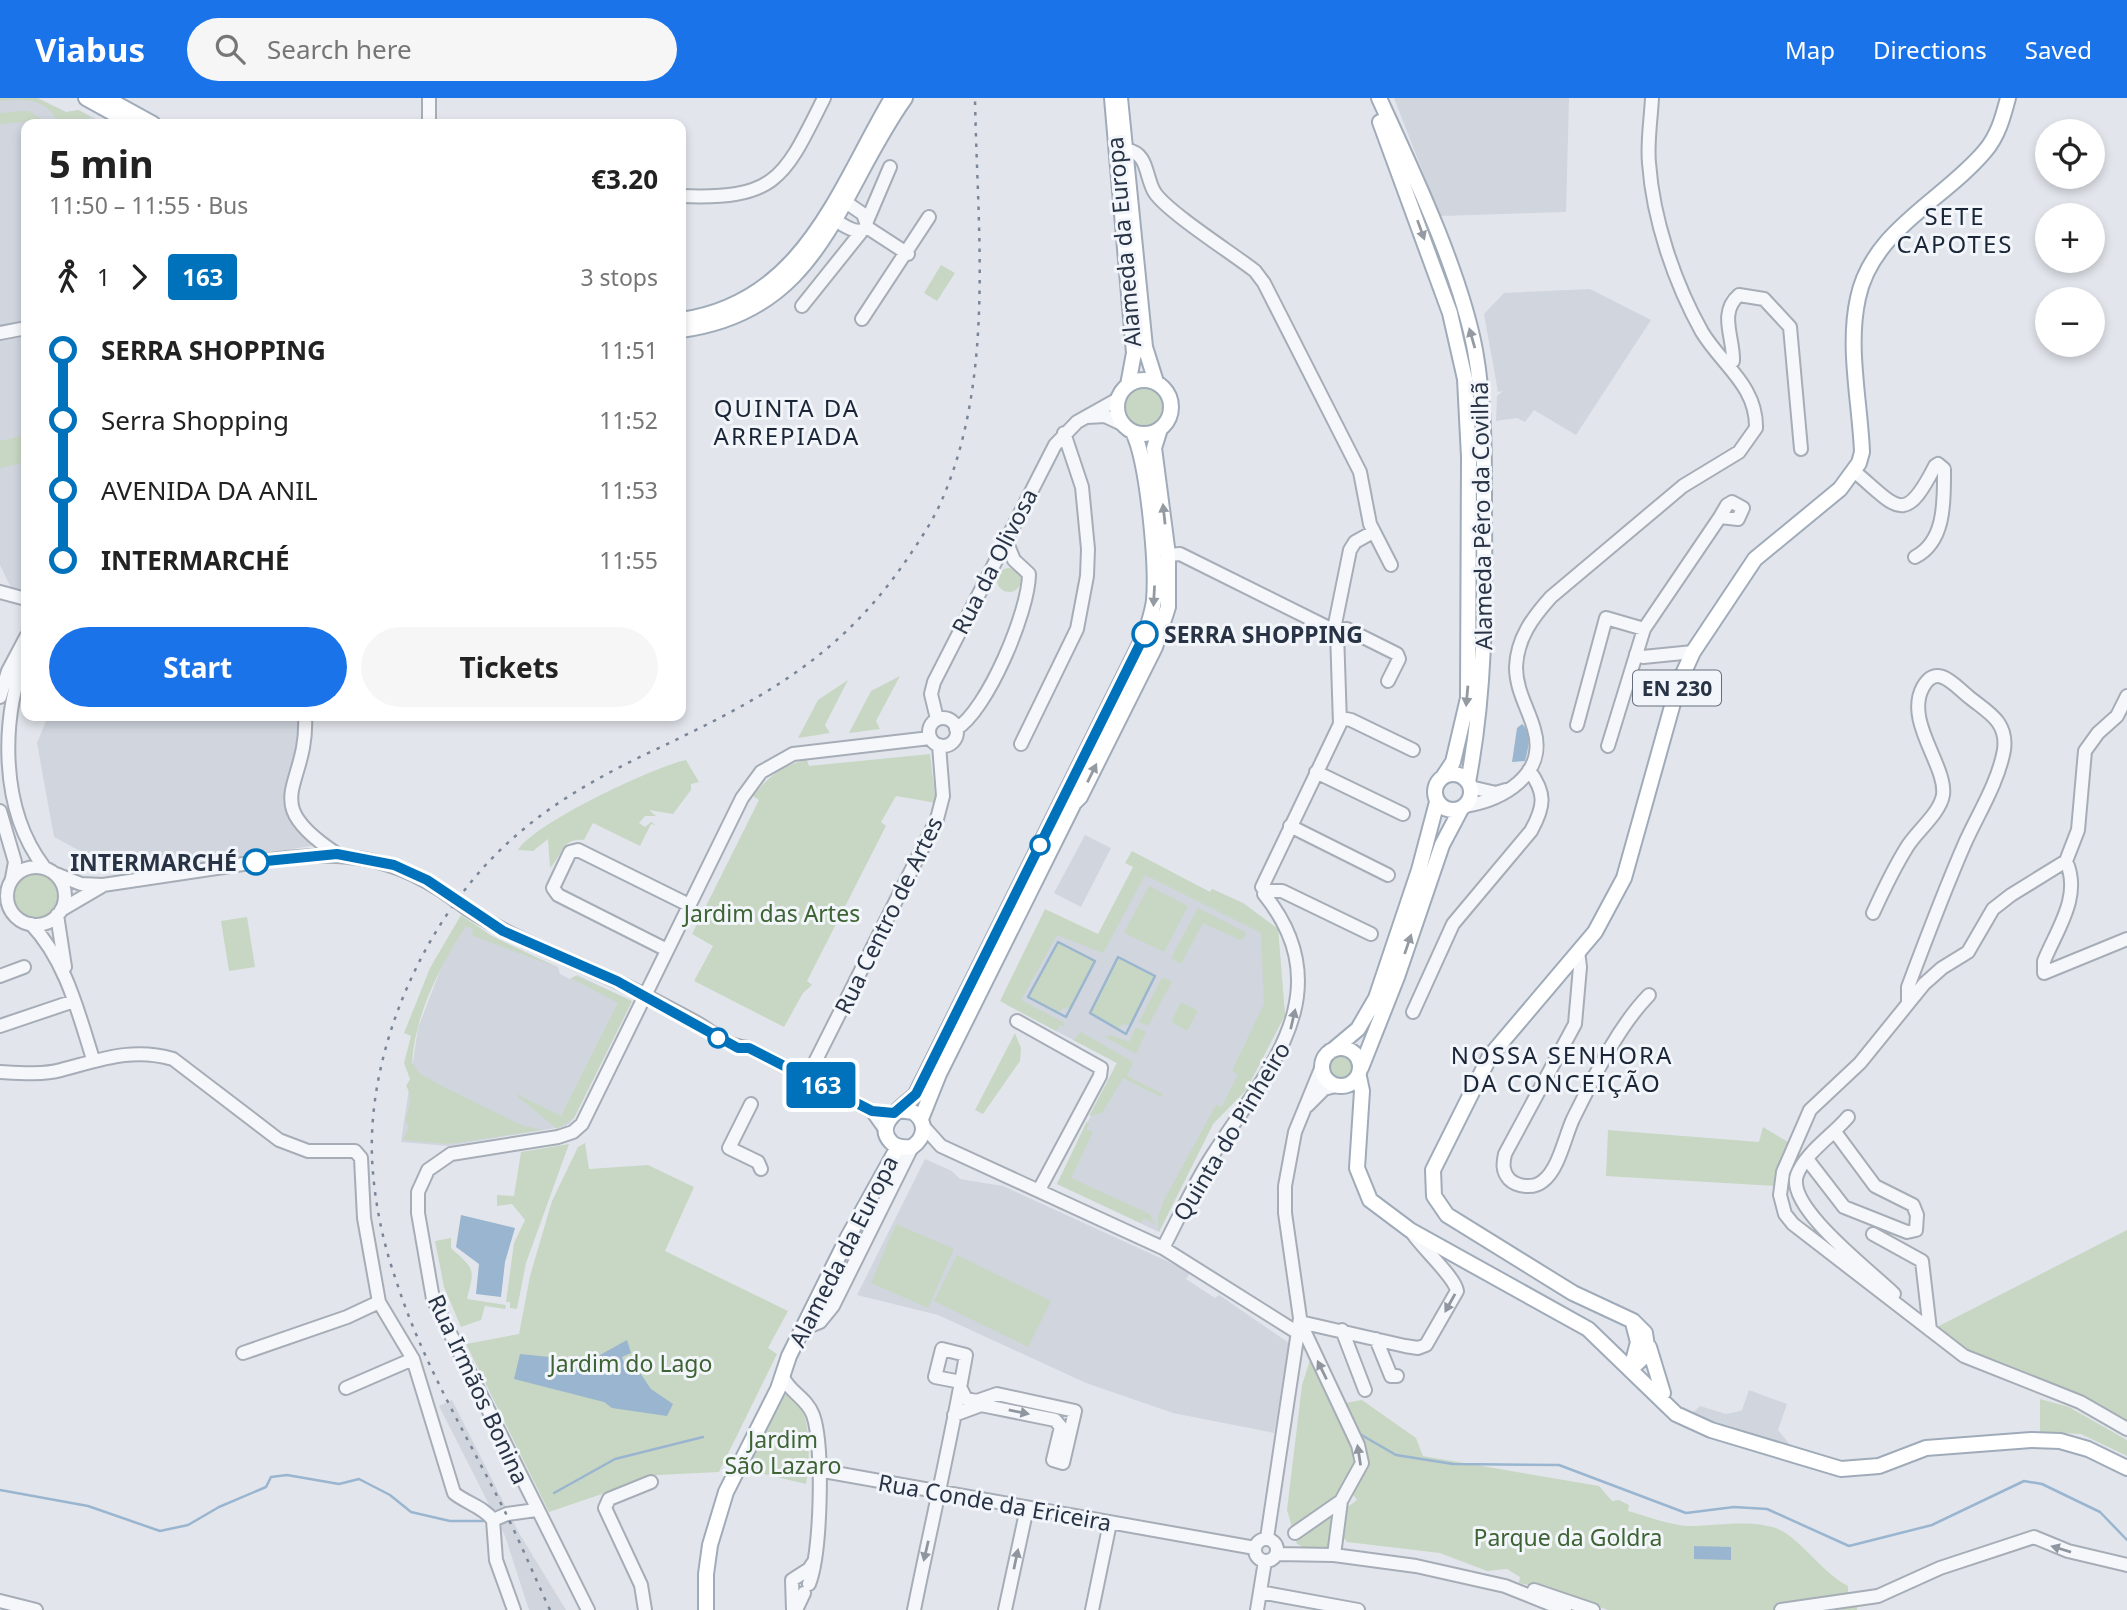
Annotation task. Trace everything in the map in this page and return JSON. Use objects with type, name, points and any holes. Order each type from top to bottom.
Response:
[{"type":"main road","points":[[86,98],[124,119]]},
{"type":"main road","points":[[106,98],[144,119]]},
{"type":"main road","points":[[686,319],[715,313],[745,300],[791,264],[836,201],[892,98]]},
{"type":"main road","points":[[686,329],[719,323],[768,299],[799,271],[836,221],[905,98]]},
{"type":"main road","name":"Alameda da Europa","points":[[1112,98],[1134,353],[1128,385],[1118,399]]},
{"type":"main road","name":"Alameda da Europa","points":[[1120,98],[1145,344],[1156,382]]},
{"type":"main road","name":"Alameda Pêro da Covilhã","points":[[1322,1066],[1325,1056],[1358,1029],[1376,998],[1419,870],[1437,802],[1436,785],[1453,762],[1468,698],[1469,457],[1465,379],[1459,344],[1442,288],[1370,98]]},
{"type":"main road","name":"Alameda Pêro da Covilhã","points":[[1379,98],[1409,163],[1447,262],[1474,347],[1484,434],[1484,670],[1469,785],[1470,797],[1441,845],[1396,977],[1350,1079],[1362,1091],[1358,1107],[1356,1154],[1362,1185],[1370,1200],[1410,1230],[1559,1310],[1588,1329],[1634,1371]]},
{"type":"main road","points":[[1855,472],[1862,452],[1854,331],[1858,296],[1873,261],[1894,234],[1985,152],[1999,131],[2008,98]]},
{"type":"main road","name":"Alameda da Europa","points":[[922,1123],[980,992],[1155,647],[1168,607],[1168,555],[1154,449],[1160,429],[1169,417],[1171,401],[1168,393],[1156,382],[1141,379],[1128,385]]},
{"type":"main road","points":[[897,1112],[913,1112],[922,1123],[909,1146],[891,1141],[886,1129],[897,1112],[916,1094],[1146,632],[1153,608],[1154,573],[1142,453],[1117,412],[1118,399]]},
{"type":"main road","points":[[1128,428],[1147,433],[1160,429]]},
{"type":"main road","name":"EN 230","points":[[1633,1321],[1573,1293],[1459,1224],[1440,1207],[1432,1184],[1433,1170],[1443,1145],[1490,1056],[1595,932],[1624,878],[1678,685],[1693,652],[1755,559],[1840,489],[1855,472]]},
{"type":"main road","points":[[1443,777],[1454,774],[1469,785]]},
{"type":"main road","points":[[1437,802],[1447,810],[1463,807]]},
{"type":"main road","points":[[1322,1066],[1325,1078],[1350,1079],[1352,1051],[1333,1050]]},
{"type":"main road","name":"Alameda da Europa","points":[[706,1610],[706,1574],[717,1516],[738,1464],[785,1372],[802,1329],[909,1146]]},
{"type":"main road","points":[[1633,1321],[1637,1336],[1634,1371],[1641,1383],[1656,1398],[1711,1430],[1841,1469],[1879,1466],[1926,1448],[2031,1440],[2070,1443],[2127,1468]]},
{"type":"main road","points":[[1633,1321],[1645,1333],[1663,1393]]},
{"type":"main road","points":[[1609,1349],[1624,1348],[1637,1336]]},
{"type":"main road","points":[[1634,1371],[1646,1357],[1649,1347]]},
{"type":"main road","name":"Alameda da Europa","points":[[765,1411],[783,1359],[785,1372]]},
{"type":"main road","points":[[1634,1371],[1641,1373],[1663,1393],[1682,1411],[1683,1416]]},
{"type":"street","points":[[429,98],[429,119]]},
{"type":"street","points":[[686,196],[736,196],[769,183],[792,161],[824,98]]},
{"type":"street","points":[[1463,807],[1493,801],[1510,790],[1529,770],[1537,744],[1518,686],[1516,668],[1521,638],[1551,597],[1683,486],[1747,444],[1756,428],[1754,405],[1746,387],[1703,333],[1664,238],[1648,162],[1652,98]]},
{"type":"street","points":[[1127,150],[1133,151],[1142,159],[1157,196],[1255,271],[1264,283],[1360,472],[1373,532],[1391,565]]},
{"type":"street","points":[[802,306],[866,227],[890,167]]},
{"type":"street","points":[[847,203],[866,227],[908,254]]},
{"type":"street","points":[[862,320],[908,254],[929,217]]},
{"type":"street","points":[[836,221],[851,230],[866,227]]},
{"type":"street","points":[[1728,365],[1733,361],[1728,322],[1732,301],[1739,295],[1764,299],[1790,327],[1801,449]]},
{"type":"street","points":[[0,333],[21,329]]},
{"type":"street","name":"Rua da Olivosa","points":[[937,719],[932,705],[932,688],[1046,461],[1064,433],[1118,399]]},
{"type":"street","points":[[1086,417],[1105,416],[1128,428]]},
{"type":"street","points":[[1021,744],[1077,629],[1082,604],[1088,549],[1082,487],[1064,433]]},
{"type":"street","points":[[1046,461],[1063,461],[1075,467]]},
{"type":"street","points":[[1855,472],[1890,503],[1899,507],[1908,505],[1923,491],[1935,466],[1938,464],[1944,469],[1938,537],[1928,550],[1915,557]]},
{"type":"street","points":[[1608,746],[1644,629],[1720,517]]},
{"type":"street","points":[[1371,934],[1282,891],[1264,891],[1290,826],[1341,718],[1335,630],[1350,550],[1355,542],[1373,532]]},
{"type":"street","points":[[645,996],[742,798],[761,772],[793,754],[953,741],[956,729],[965,724],[978,708],[1017,629],[1029,574],[1014,560],[1005,538]]},
{"type":"street","points":[[1168,555],[1180,554],[1335,630],[1347,629],[1398,654],[1399,659],[1388,681]]},
{"type":"street","points":[[990,568],[1004,561],[1014,560]]},
{"type":"street","points":[[0,592],[21,598]]},
{"type":"street","points":[[1577,725],[1606,618],[1644,629]]},
{"type":"street","points":[[0,697],[8,671],[21,646]]},
{"type":"street","points":[[1636,654],[1643,657],[1693,652]]},
{"type":"street","points":[[21,667],[7,705],[3,757],[13,815],[26,844],[44,867],[56,874],[81,884],[103,885],[288,857],[337,854],[394,865],[427,880],[503,931],[645,996],[699,1024],[705,1031],[730,1044],[749,1048],[872,1111],[897,1112]]},
{"type":"street","points":[[1872,913],[1908,846],[1943,796],[1942,783],[1922,733],[1919,702],[1921,689],[1928,680],[1936,676],[1948,678],[1993,715],[2004,734],[2004,748],[1998,771],[1944,891],[1908,987],[1908,1002]]},
{"type":"street","points":[[2127,696],[2117,716],[2098,733],[2085,751],[2078,830],[2073,849],[2066,861],[1993,909],[1968,952],[1942,968],[1908,1002],[1860,1063],[1810,1110],[1783,1172],[1780,1195],[1785,1214],[1793,1224],[1964,1356],[2080,1402],[2127,1429]]},
{"type":"street","points":[[1341,718],[1352,720],[1413,750]]},
{"type":"street","points":[[937,719],[950,720],[956,729]]},
{"type":"street","name":"Rua Centro de Artes","points":[[807,1078],[937,819],[943,796],[930,727],[937,719]]},
{"type":"street","points":[[305,721],[306,735],[291,806],[301,826],[337,854]]},
{"type":"street","points":[[1413,1012],[1453,924],[1531,831],[1539,817],[1542,797],[1540,784],[1529,770]]},
{"type":"street","points":[[1316,772],[1403,814]]},
{"type":"street","points":[[1469,785],[1496,793],[1510,790]]},
{"type":"street","points":[[0,811],[15,862],[5,909],[21,921],[31,924],[45,923],[103,885]]},
{"type":"street","points":[[1290,826],[1388,875]]},
{"type":"street","points":[[667,950],[556,893],[554,882],[570,852],[578,850],[689,905]]},
{"type":"street","points":[[2066,861],[2072,875],[2070,900],[2043,961],[2043,973],[2127,939]]},
{"type":"street","points":[[11,882],[23,869],[44,867]]},
{"type":"street","points":[[56,874],[65,894],[59,913],[68,982]]},
{"type":"street","name":"Quinta do Pinheiro","points":[[1163,1248],[1207,1165],[1278,1057],[1292,1023],[1297,988],[1295,960],[1286,930],[1264,891]]},
{"type":"street","points":[[31,924],[53,954],[68,982],[93,1059]]},
{"type":"street","points":[[1578,951],[1580,967],[1575,1024],[1505,1154],[1503,1167],[1506,1177],[1516,1185],[1528,1186],[1542,1182],[1550,1173],[1573,1118],[1623,1030],[1649,995]]},
{"type":"street","points":[[0,976],[24,967]]},
{"type":"street","name":"Rua Irmãos Bonina","points":[[588,1610],[433,1299],[418,1213],[418,1192],[428,1170],[451,1154],[558,1137],[573,1132],[582,1124],[645,996]]},
{"type":"street","points":[[0,1026],[75,1001]]},
{"type":"street","points":[[1017,1021],[1101,1068],[1100,1076],[1039,1190]]},
{"type":"street","points":[[0,1072],[58,1071],[93,1059],[138,1052],[173,1059],[279,1140],[308,1151],[355,1151],[361,1158],[364,1218],[379,1302],[413,1359],[454,1493],[467,1503],[488,1512],[493,1520],[496,1560],[514,1610]]},
{"type":"street","points":[[1267,1538],[1299,1327],[1285,1213],[1285,1186],[1296,1132],[1322,1066]]},
{"type":"street","points":[[1304,1109],[1324,1089],[1350,1079]]},
{"type":"street","points":[[751,1104],[729,1148],[758,1162],[761,1169]]},
{"type":"street","points":[[872,1111],[886,1129]]},
{"type":"street","points":[[1847,1118],[1807,1159],[1797,1175],[1796,1185],[1801,1201],[1830,1235],[1927,1327]]},
{"type":"street","points":[[922,1123],[938,1144],[1163,1248],[1299,1327],[1342,1330],[1418,1349],[1426,1345],[1457,1291],[1453,1278],[1421,1248],[1410,1230]]},
{"type":"street","points":[[1807,1159],[1844,1207],[1907,1232],[1916,1230],[1917,1215],[1913,1205],[1872,1183],[1835,1132]]},
{"type":"street","points":[[909,1146],[938,1144]]},
{"type":"street","points":[[1873,1234],[1922,1261],[1927,1327]]},
{"type":"street","points":[[243,1353],[347,1317],[379,1302]]},
{"type":"street","points":[[1299,1327],[1358,1445],[1362,1464],[1345,1496],[1334,1555]]},
{"type":"street","points":[[1342,1330],[1365,1390]]},
{"type":"street","points":[[1376,1339],[1391,1376],[1397,1376]]},
{"type":"street","points":[[346,1388],[413,1359]]},
{"type":"street","points":[[785,1372],[812,1413],[816,1426],[818,1470],[818,1553],[801,1584],[794,1610]]},
{"type":"street","points":[[785,1372],[796,1390]]},
{"type":"street","points":[[914,1610],[940,1491],[954,1415],[961,1385],[966,1399],[977,1401],[997,1394],[1075,1411],[1063,1463],[1053,1460],[1061,1427],[1055,1420],[981,1405],[954,1415]]},
{"type":"street","name":"Rua Conde da Ericeira","points":[[818,1470],[1255,1548]]},
{"type":"street","points":[[645,1610],[642,1585],[605,1508],[609,1499],[651,1482]]},
{"type":"street","points":[[507,1514],[528,1494]]},
{"type":"street","points":[[1296,1533],[1345,1496]]},
{"type":"street","points":[[1005,1610],[1027,1508]]},
{"type":"street","points":[[493,1520],[507,1514],[536,1510]]},
{"type":"street","points":[[1091,1610],[1110,1523]]},
{"type":"street","points":[[1781,1610],[1878,1596],[1940,1569],[2034,1537],[2067,1551],[2127,1565]]},
{"type":"street","points":[[1267,1538],[1276,1544],[1277,1554],[1272,1560],[1265,1561],[1256,1555],[1255,1548],[1261,1540],[1267,1538]]},
{"type":"street","points":[[1277,1554],[1334,1555],[1416,1566],[1548,1593],[1593,1610]]},
{"type":"street","points":[[1257,1610],[1265,1561]]},
{"type":"street","points":[[1505,1586],[1565,1610]]},
{"type":"street","points":[[1260,1592],[1358,1610]]},
{"type":"street","points":[[0,1601],[36,1610]]},
{"type":"shaded area","points":[[0,98],[38,98],[66,112],[78,110],[97,119],[21,119],[21,589],[11,588],[0,565]]},
{"type":"shaded area","points":[[1394,98],[1569,98],[1566,212],[1440,216]]},
{"type":"shaded area","points":[[1590,289],[1651,320],[1576,435],[1534,410],[1525,422],[1517,418],[1496,421],[1497,396],[1503,391],[1498,392],[1484,314],[1504,293]]},
{"type":"shaded area","points":[[46,721],[302,721],[302,735],[286,802],[287,811],[295,827],[318,845],[173,867],[163,864],[159,857],[106,865],[54,837],[37,743]]},
{"type":"shaded area","points":[[1085,835],[1111,848],[1081,907],[1054,893]]},
{"type":"shaded area","points":[[1147,860],[1210,892],[1212,889],[1243,903],[1278,929],[1285,1015],[1246,1090],[1213,1124],[1159,1232],[1057,1184],[1117,1063],[1007,1005],[1049,925],[1100,950]]},
{"type":"shaded area","points":[[466,925],[558,967],[560,974],[570,979],[577,975],[632,1001],[574,1118],[567,1126],[448,1146],[401,1142],[418,1028],[443,963]]},
{"type":"shaded area","points":[[925,1159],[952,1171],[960,1179],[1003,1186],[1169,1262],[1190,1273],[1186,1279],[1215,1298],[1219,1295],[1289,1343],[1274,1433],[1173,1413],[1086,1383],[938,1315],[857,1295]]},
{"type":"shaded area","points":[[1749,1390],[1787,1404],[1778,1430],[1796,1452],[1690,1415],[1700,1406],[1726,1414],[1742,1410]]},
{"type":"shaded area","points":[[452,1400],[519,1533],[566,1610],[529,1610],[505,1536],[439,1406]]},
{"type":"green space","points":[[0,98],[36,98],[66,112],[79,110],[90,117],[56,119],[48,109],[34,102],[0,101]]},
{"type":"green space","points":[[29,111],[41,119],[21,119],[21,122],[0,124],[0,113]]},
{"type":"green space","points":[[941,265],[955,273],[937,301],[924,293]]},
{"type":"green space","points":[[1144,387],[1158,393],[1164,407],[1158,421],[1144,427],[1130,421],[1124,407],[1130,393]]},
{"type":"green space","points":[[21,436],[21,463],[0,468],[0,441]]},
{"type":"green space","points":[[1009,568],[1020,575],[1021,580],[1014,591],[1009,592],[998,585],[997,580],[1004,569]]},
{"type":"green space","points":[[900,676],[876,721],[880,729],[849,733],[871,691]]},
{"type":"green space","points":[[848,680],[825,725],[830,733],[798,738],[818,700]]},
{"type":"green space","name":"Jardim das Artes","points":[[930,754],[936,803],[896,796],[881,822],[886,826],[807,981],[812,985],[803,993],[784,1027],[694,981],[713,946],[692,934],[759,800],[753,796],[764,783],[783,768],[807,760],[809,766]]},
{"type":"green space","points":[[686,760],[699,782],[691,784],[691,790],[673,814],[649,810],[656,816],[645,816],[639,823],[645,827],[651,822],[656,825],[651,824],[640,846],[593,823],[584,840],[576,840],[563,848],[550,868],[548,839],[533,851],[518,850],[546,826],[595,798],[648,773]]},
{"type":"green space","points":[[1132,851],[1210,892],[1212,889],[1243,903],[1278,929],[1285,1015],[1246,1090],[1213,1124],[1159,1232],[1158,1217],[1164,1200],[1216,1105],[1222,1107],[1238,1074],[1232,1071],[1264,1004],[1261,933],[1145,875],[1103,953],[1057,935],[1021,1000],[1063,1022],[1065,1027],[1060,1025],[1056,1031],[1000,1001],[1045,909],[1098,934],[1133,867],[1125,863]]},
{"type":"green space","points":[[36,874],[51,881],[58,896],[51,911],[36,918],[21,911],[14,896],[21,881]]},
{"type":"green space","points":[[1149,886],[1188,906],[1164,952],[1124,933]]},
{"type":"green space","points":[[1198,908],[1245,932],[1246,936],[1240,940],[1203,923],[1181,964],[1171,958]]},
{"type":"green space","points":[[461,915],[492,936],[558,968],[471,935],[474,930],[466,926],[430,991],[418,1027],[412,1063],[420,1074],[446,1088],[521,1125],[542,1130],[449,1144],[403,1140],[409,1126],[405,1120],[410,1099],[406,1086],[410,1079],[404,1063],[411,1036],[404,1033],[430,968]]},
{"type":"green space","points":[[247,917],[255,967],[229,971],[221,921]]},
{"type":"green space","points":[[1058,942],[1095,961],[1070,1009],[1063,1008],[1058,1013],[1028,997]]},
{"type":"green space","points":[[1118,957],[1155,976],[1130,1025],[1123,1024],[1118,1029],[1090,1013]]},
{"type":"green space","points":[[576,976],[632,1001],[574,1118],[557,1129],[516,1095],[519,1092],[518,1095],[561,1116],[618,1003],[571,978]]},
{"type":"green space","points":[[1161,979],[1172,982],[1148,1026],[1139,1022]]},
{"type":"green space","points":[[1181,1002],[1198,1011],[1187,1031],[1171,1022]]},
{"type":"green space","points":[[1136,1027],[1146,1032],[1136,1054],[1105,1037],[1111,1035],[1129,1042]]},
{"type":"green space","points":[[1081,1032],[1133,1062],[1127,1076],[1163,1094],[1161,1097],[1123,1078],[1102,1113],[1089,1116],[1117,1063],[1073,1040]]},
{"type":"green space","points":[[1015,1033],[1021,1048],[1020,1061],[983,1114],[975,1110]]},
{"type":"green space","points":[[1340,1051],[1349,1055],[1353,1064],[1349,1073],[1340,1077],[1331,1073],[1327,1064],[1331,1055]]},
{"type":"green space","points":[[1087,1121],[1089,1125],[1086,1128],[1091,1130],[1092,1134],[1071,1178],[1150,1214],[1155,1224],[1144,1218],[1141,1223],[1057,1184]]},
{"type":"green space","points":[[1763,1127],[1788,1142],[1775,1186],[1606,1176],[1608,1130],[1759,1142]]},
{"type":"green space","name":"Jardim do Lago","points":[[585,1143],[589,1169],[648,1165],[694,1187],[665,1251],[788,1311],[768,1348],[777,1354],[719,1472],[658,1475],[549,1512],[466,1344],[519,1334],[530,1276],[552,1201],[578,1147]]},
{"type":"green space","points":[[569,1144],[526,1263],[517,1309],[510,1308],[510,1302],[506,1302],[514,1243],[525,1220],[512,1204],[497,1206],[497,1195],[514,1196],[521,1152]]},
{"type":"green space","points":[[896,1224],[954,1249],[928,1308],[871,1283]]},
{"type":"green space","points":[[2127,1230],[2127,1423],[1965,1351],[1935,1328]]},
{"type":"green space","points":[[451,1238],[451,1248],[471,1270],[467,1299],[506,1305],[505,1309],[485,1306],[481,1320],[461,1327],[444,1287],[435,1241]]},
{"type":"green space","points":[[957,1255],[1051,1301],[1028,1347],[934,1301]]},
{"type":"green space","points":[[1310,1360],[1356,1448],[1357,1462],[1327,1547],[1308,1549],[1297,1544],[1287,1510],[1302,1385]]},
{"type":"green space","name":"Jardim São Lazaro","points":[[783,1395],[793,1397],[805,1417],[809,1447],[806,1484],[747,1470]]},
{"type":"green space","points":[[2040,1399],[2069,1407],[2127,1440],[2127,1456],[2081,1434],[2040,1432]]},
{"type":"green space","name":"Parque da Goldra","points":[[1362,1400],[1416,1438],[1423,1456],[1599,1486],[1612,1501],[1619,1500],[1629,1505],[1628,1511],[1672,1524],[1752,1524],[1777,1529],[1795,1540],[1832,1575],[1848,1586],[1848,1593],[1857,1602],[1857,1610],[1608,1610],[1555,1591],[1519,1583],[1520,1577],[1507,1569],[1487,1571],[1440,1553],[1347,1542],[1343,1537],[1346,1508],[1357,1500],[1352,1493],[1366,1463],[1345,1403]]},
{"type":"water","points":[[1522,724],[1529,736],[1525,761],[1512,762],[1517,728]]},
{"type":"water","points":[[461,1215],[515,1228],[505,1262],[501,1297],[476,1294],[479,1264],[456,1247]]},
{"type":"water","points":[[627,1340],[631,1353],[622,1357],[626,1369],[636,1367],[651,1389],[673,1404],[667,1416],[612,1408],[604,1402],[514,1379],[520,1354],[589,1361]]},
{"type":"water","points":[[1694,1546],[1731,1547],[1731,1560],[1694,1559]]},
{"type":"waterway","points":[[1058,942],[1095,961],[1066,1017],[1028,997],[1058,942]]},
{"type":"waterway","points":[[1118,957],[1155,976],[1126,1034],[1090,1013],[1118,957]]},
{"type":"waterway","points":[[1358,1433],[1396,1455],[1453,1464],[1559,1465],[1686,1513],[1734,1507],[1767,1509],[1849,1546],[1932,1525],[2024,1481],[2042,1484],[2100,1512],[2127,1540]]},
{"type":"waterway","points":[[554,1493],[615,1459],[703,1437]]},
{"type":"waterway","points":[[0,1490],[88,1506],[160,1531],[188,1525],[219,1507],[266,1487],[271,1477],[287,1475],[339,1484],[359,1479],[390,1495],[411,1512],[450,1521],[483,1521]]},
{"type":"railway","points":[[550,1610],[503,1508],[429,1363],[406,1308],[388,1254],[374,1187],[372,1127],[378,1080],[390,1033],[407,987],[429,943],[456,902],[486,865],[519,833],[578,790],[753,700],[818,656],[848,630],[876,600],[925,531],[944,495],[960,448],[971,400],[977,350],[980,248],[975,98]]},
{"type":"bus line","name":"163","points":[[256,862],[319,853],[361,857],[394,865],[427,880],[503,931],[617,981],[699,1024],[705,1031],[738,1048],[749,1048],[872,1111],[894,1113],[916,1094],[1145,634]]},
{"type":"place","name":"SERRA SHOPPING","points":[[1145,634]]},
{"type":"place","name":"INTERMARCHÉ","points":[[256,862]]},
{"type":"district","name":"SETE CAPOTES","points":[[1955,229]]},
{"type":"district","name":"QUINTA DA ARREPIADA","points":[[787,421]]},
{"type":"district","name":"NOSSA SENHORA DA CONCEIÇÃO","points":[[1562,1068]]}]
